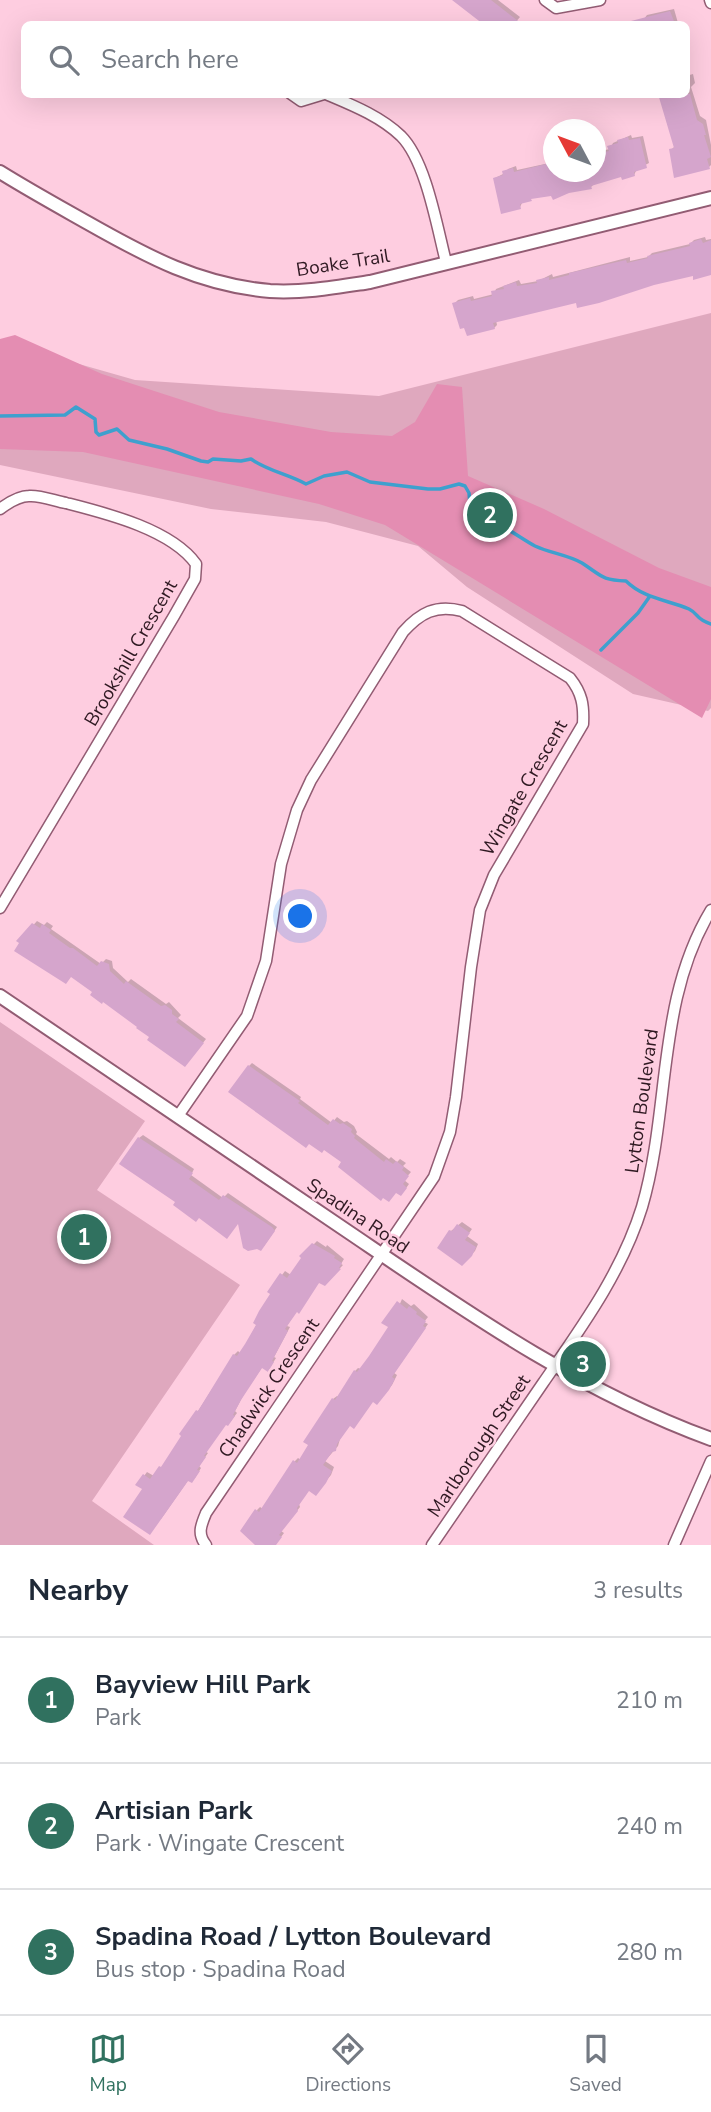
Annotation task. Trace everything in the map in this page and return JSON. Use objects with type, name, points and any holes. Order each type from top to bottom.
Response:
[{"type":"street","points":[[545,0],[556,8],[600,0]]},
{"type":"street","points":[[334,98],[379,119],[401,137],[415,155],[446,262]]},
{"type":"street","name":"Boake Trail","points":[[0,172],[149,258],[219,283],[272,291],[324,290],[370,282],[711,198]]},
{"type":"street","name":"Brookshill Crescent","points":[[0,509],[8,503],[30,496],[104,513],[147,529],[184,550],[196,564],[195,579],[174,616],[0,908]]},
{"type":"street","name":"Wingate Crescent","points":[[178,1116],[247,1016],[267,961],[281,864],[297,810],[311,780],[403,632],[416,617],[430,610],[450,607],[462,611],[570,678],[577,687],[584,706],[583,724],[494,875],[480,910],[456,1097],[444,1156],[434,1177],[380,1254]]},
{"type":"street","name":"Lytton Boulevard","points":[[554,1366],[598,1301],[629,1242],[641,1209],[653,1162],[665,1080],[668,1035],[676,992],[694,943],[711,910]]},
{"type":"street","name":"Spadina Road","points":[[0,996],[469,1314],[554,1366],[617,1400],[668,1424],[711,1439]]},
{"type":"street","name":"Chadwick Crescent","points":[[206,1545],[201,1538],[200,1528],[206,1513],[380,1254]]},
{"type":"street","name":"Marlborough Street","points":[[432,1545],[554,1366]]},
{"type":"street","points":[[674,1545],[711,1461]]},
{"type":"shaded area","points":[[711,313],[711,708],[708,711],[633,694],[467,587],[418,546],[326,522],[211,509],[0,465],[0,349],[16,346],[135,380],[379,396]]},
{"type":"shaded area","points":[[15,335],[102,374],[219,412],[331,432],[392,436],[415,422],[437,384],[462,387],[468,476],[544,509],[659,568],[711,587],[711,699],[702,718],[385,525],[319,504],[83,452],[0,449],[0,339]]},
{"type":"shaded area","points":[[0,1022],[145,1121],[97,1190],[240,1285],[92,1501],[154,1545],[0,1545]]},
{"type":"building","points":[[452,0],[491,0],[518,21],[479,21]]},
{"type":"building","points":[[670,11],[674,21],[631,21]]},
{"type":"building","points":[[690,94],[697,120],[703,124],[706,135],[711,157],[707,159],[710,169],[674,178],[669,149],[674,148],[659,98],[690,98]]},
{"type":"building","points":[[640,138],[647,168],[634,172],[635,176],[606,182],[606,152],[609,151],[607,146],[618,143],[617,140]]},
{"type":"building","points":[[543,165],[543,182],[604,182],[591,186],[592,189],[569,193],[553,200],[551,196],[531,199],[532,201],[520,204],[521,209],[501,214],[493,178],[503,175],[502,171],[513,168],[514,172]]},
{"type":"building","points":[[701,239],[703,243],[711,240],[711,275],[693,280],[693,276],[654,285],[577,308],[576,303],[493,323],[495,329],[467,336],[464,328],[460,329],[452,303],[492,296],[491,291],[504,289],[503,286],[516,282],[517,286],[537,283],[536,280],[549,277],[549,280],[626,260],[627,263],[648,258],[647,256],[690,246],[689,243]]},
{"type":"building","points":[[32,923],[40,928],[42,924],[51,930],[49,933],[97,966],[101,961],[109,964],[110,971],[124,984],[126,981],[161,1006],[165,1005],[172,1010],[172,1014],[179,1019],[176,1022],[204,1043],[185,1067],[147,1040],[149,1037],[137,1027],[90,995],[92,992],[71,977],[66,984],[14,951],[19,943],[16,941]]},
{"type":"building","points":[[248,1065],[300,1101],[298,1103],[328,1125],[333,1119],[352,1129],[354,1138],[384,1162],[386,1159],[393,1164],[396,1161],[404,1167],[402,1170],[409,1176],[403,1184],[407,1188],[401,1196],[396,1193],[389,1202],[383,1198],[381,1201],[338,1167],[341,1162],[324,1150],[322,1153],[309,1144],[306,1148],[228,1092]]},
{"type":"building","points":[[138,1137],[193,1173],[189,1179],[219,1200],[223,1195],[272,1227],[275,1231],[261,1251],[248,1251],[243,1248],[238,1224],[227,1239],[199,1218],[196,1222],[173,1205],[175,1202],[119,1164]]},
{"type":"building","points":[[457,1224],[470,1233],[465,1240],[476,1247],[472,1256],[462,1266],[437,1248],[449,1230],[452,1231]]},
{"type":"building","points":[[312,1243],[335,1256],[334,1258],[342,1263],[339,1268],[341,1269],[325,1286],[319,1283],[299,1314],[297,1312],[285,1329],[288,1331],[268,1372],[262,1368],[241,1400],[233,1415],[235,1416],[204,1456],[206,1457],[197,1470],[200,1471],[192,1483],[188,1481],[150,1535],[123,1517],[142,1489],[135,1485],[143,1474],[150,1479],[159,1466],[161,1467],[181,1436],[179,1434],[196,1410],[198,1411],[233,1354],[237,1356],[245,1344],[256,1325],[253,1323],[259,1311],[270,1294],[267,1292],[280,1273],[287,1278],[301,1258],[299,1256]]},
{"type":"building","points":[[397,1301],[407,1309],[409,1306],[417,1312],[416,1314],[426,1321],[423,1326],[426,1328],[392,1377],[395,1379],[389,1390],[377,1405],[373,1402],[354,1429],[350,1426],[337,1444],[336,1451],[332,1452],[323,1465],[332,1471],[316,1496],[309,1491],[297,1508],[298,1511],[279,1535],[282,1537],[276,1545],[255,1545],[240,1531],[255,1509],[259,1512],[293,1460],[297,1463],[308,1445],[303,1442],[332,1398],[335,1400],[354,1370],[357,1372],[388,1327],[381,1323]]},
{"type":"waterway","points":[[0,416],[65,415],[76,407],[95,419],[96,432],[99,435],[117,429],[129,440],[201,461],[251,459],[306,484],[324,476],[347,472],[370,482],[428,489],[459,484],[465,486],[469,493],[471,515],[484,531],[493,529],[497,524],[535,546],[577,560],[611,580],[626,581],[648,595],[689,609],[711,624]]},
{"type":"waterway","points":[[601,650],[638,613],[650,596]]},
{"type":"place","name":"Artisian Park","points":[[490,515]]},
{"type":"place","name":"Bayview Hill Park","points":[[84,1237]]},
{"type":"place","name":"Spadina Road / Lytton Boulevard","points":[[583,1364]]}]
